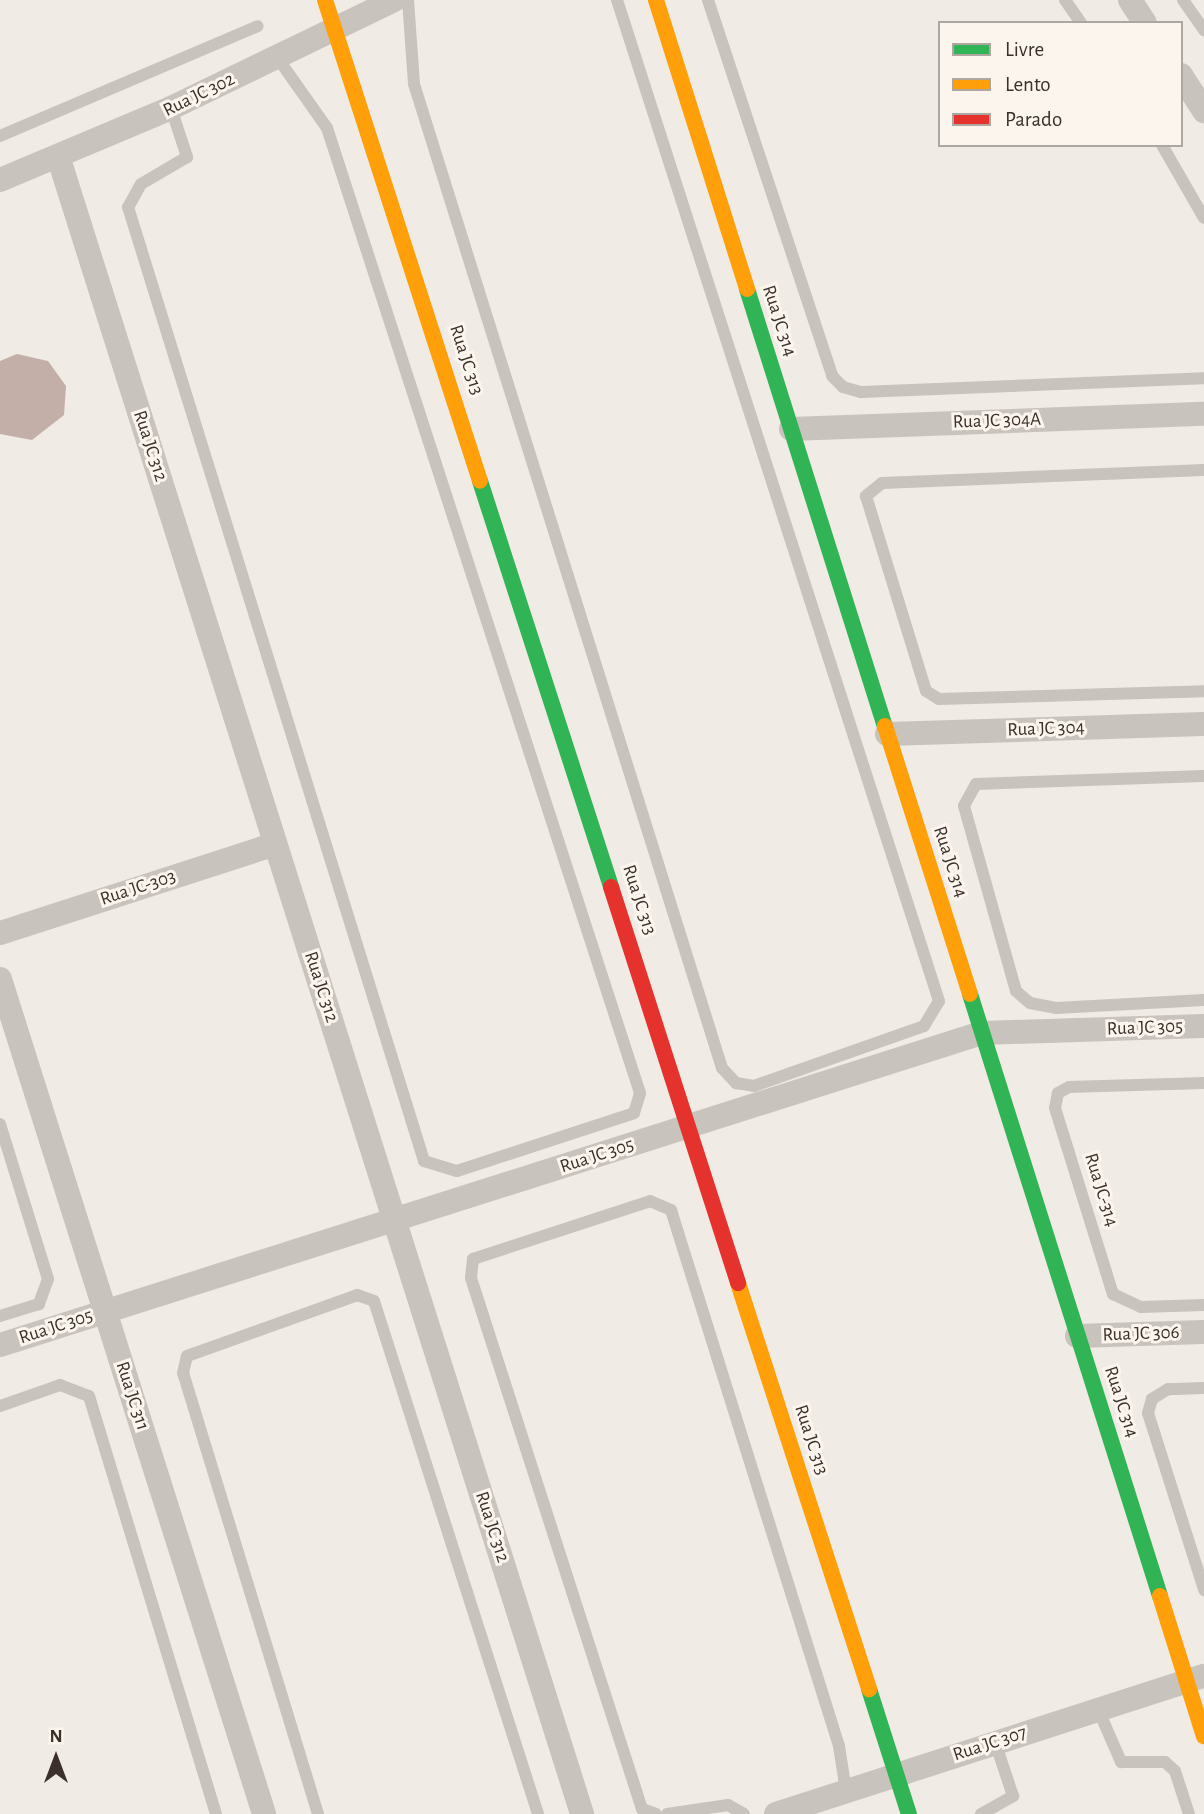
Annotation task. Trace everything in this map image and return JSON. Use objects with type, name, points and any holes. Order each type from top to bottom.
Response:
[{"type":"street","name":"Rua JC 313","points":[[325,0],[339,29],[909,1814]]},
{"type":"street","name":"Rua JC 302","points":[[0,180],[59,159],[171,108],[339,29],[394,0]]},
{"type":"street","name":"Rua JC 314","points":[[656,0],[1077,1336],[1195,1678],[1204,1736]]},
{"type":"street","points":[[1130,0],[1144,21]]},
{"type":"street","points":[[1183,78],[1204,111]]},
{"type":"street","name":"Rua JC 312","points":[[59,159],[582,1814]]},
{"type":"street","name":"Rua JC 304A","points":[[791,429],[1204,414]]},
{"type":"street","name":"Rua JC 304","points":[[887,734],[1204,724]]},
{"type":"street","name":"Rua JC-303","points":[[0,933],[275,844]]},
{"type":"street","name":"Rua JC 311","points":[[0,979],[264,1814]]},
{"type":"street","name":"Rua JC 305","points":[[0,1345],[982,1033],[1204,1026]]},
{"type":"street","name":"Rua JC 306","points":[[1077,1336],[1204,1332]]},
{"type":"street","name":"Rua JC 307","points":[[776,1814],[1195,1678]]},
{"type":"lane","points":[[408,0],[414,84],[722,1068],[736,1083],[754,1086],[924,1026],[940,1001],[617,0]]},
{"type":"lane","points":[[708,0],[832,376],[843,387],[861,392],[1204,378]]},
{"type":"lane","points":[[1065,0],[1080,21]]},
{"type":"lane","points":[[1183,0],[1204,30]]},
{"type":"lane","points":[[0,136],[258,26]]},
{"type":"lane","points":[[171,108],[187,157],[141,184],[128,207],[424,1161],[457,1171],[634,1113],[639,1093],[327,128],[277,57]]},
{"type":"lane","points":[[1163,147],[1204,218]]},
{"type":"lane","points":[[1204,470],[882,483],[866,496],[926,691],[939,699],[1204,691]]},
{"type":"lane","points":[[1204,776],[976,784],[964,807],[1016,991],[1030,1003],[1056,1007],[1204,1000]]},
{"type":"lane","name":"Rua JC-314","points":[[1204,1083],[1069,1087],[1058,1093],[1055,1108],[1113,1294],[1126,1304],[1204,1305]]},
{"type":"lane","points":[[0,1124],[48,1279],[39,1304],[0,1316]]},
{"type":"lane","points":[[656,1814],[642,1809],[471,1278],[473,1259],[650,1201],[671,1210],[839,1746],[846,1791]]},
{"type":"lane","points":[[318,1814],[183,1373],[187,1356],[357,1295],[374,1301],[538,1814]]},
{"type":"lane","points":[[0,1406],[60,1385],[89,1396],[216,1814]]},
{"type":"lane","points":[[1204,1388],[1168,1389],[1152,1399],[1149,1413],[1204,1590]]},
{"type":"lane","points":[[1098,1709],[1121,1762],[1165,1762],[1175,1771],[1189,1814]]},
{"type":"lane","points":[[981,1814],[1013,1796],[995,1742]]},
{"type":"lane","points":[[667,1814],[728,1805],[744,1814]]},
{"type":"building","points":[[17,354],[48,361],[66,386],[64,415],[32,440],[0,434],[0,361]]},
{"type":"traffic: fast","points":[[747,289],[885,726]]},
{"type":"traffic: fast","points":[[480,481],[611,887]]},
{"type":"traffic: fast","points":[[970,994],[1160,1596]]},
{"type":"traffic: fast","points":[[869,1689],[909,1814]]},
{"type":"traffic: slow","points":[[325,0],[480,481]]},
{"type":"traffic: slow","points":[[656,0],[747,289]]},
{"type":"traffic: slow","points":[[885,726],[970,994]]},
{"type":"traffic: slow","points":[[738,1283],[869,1689]]},
{"type":"traffic: slow","points":[[1160,1596],[1204,1736]]},
{"type":"traffic: jam","points":[[611,887],[738,1283]]}]
